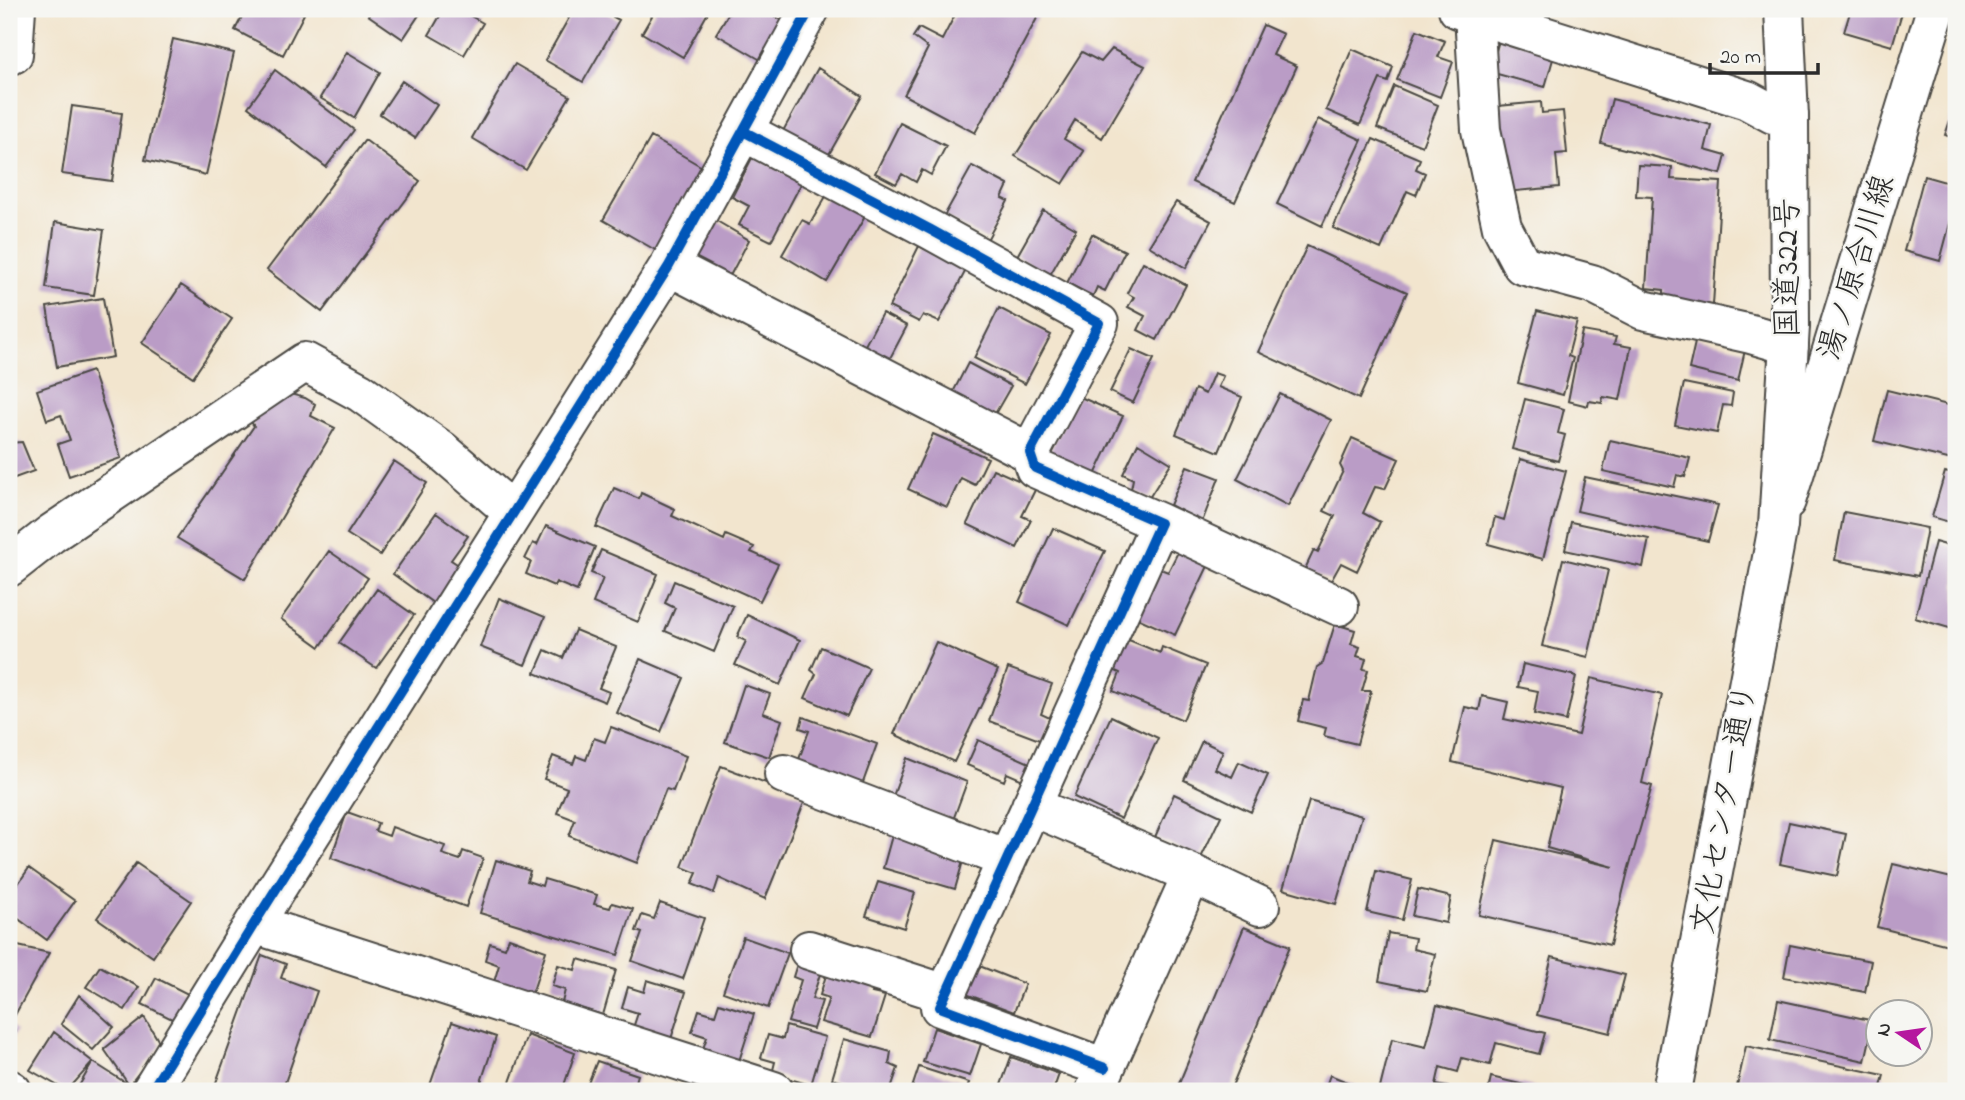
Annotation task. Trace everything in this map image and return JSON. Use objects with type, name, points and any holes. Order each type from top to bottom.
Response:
[{"type":"main road","points":[[13,54],[16,9]]},
{"type":"main road","points":[[151,1091],[254,923],[669,267],[810,9]]},
{"type":"main road","name":"国道322号","points":[[1778,526],[1789,345],[1789,117],[1784,9]]},
{"type":"main road","name":"湯ノ原合川線","points":[[1778,526],[1936,9]]},
{"type":"main road","points":[[1789,117],[1773,114],[1747,100],[1466,11],[1481,130],[1502,227],[1522,265],[1592,284],[1643,310],[1789,345]]},
{"type":"main road","points":[[743,131],[931,230],[1099,323],[1030,453]]},
{"type":"main road","points":[[669,267],[1030,453],[1035,468],[1339,606]]},
{"type":"main road","points":[[9,567],[51,534],[305,362],[360,392],[441,450],[513,512]]},
{"type":"main road","points":[[1160,523],[940,1007],[1100,1080],[1192,874]]},
{"type":"main road","name":"文化センター通り","points":[[1672,1091],[1778,526]]},
{"type":"main road","points":[[784,774],[1007,859]]},
{"type":"main road","points":[[1031,806],[1192,874],[1260,906]]},
{"type":"main road","points":[[254,923],[774,1091]]},
{"type":"main road","points":[[809,950],[946,994]]},
{"type":"building","points":[[246,9],[294,9],[304,14],[283,55],[235,30]]},
{"type":"building","points":[[372,9],[423,9],[403,39],[368,15]]},
{"type":"building","points":[[444,9],[458,9],[483,23],[464,55],[429,35]]},
{"type":"building","points":[[537,9],[553,9],[549,16]]},
{"type":"building","points":[[574,9],[599,9],[619,20],[583,82],[545,60]]},
{"type":"building","points":[[656,9],[710,9],[683,57],[642,33]]},
{"type":"building","points":[[731,9],[762,9],[793,27],[771,66],[716,34]]},
{"type":"building","points":[[958,9],[1042,9],[975,133],[904,95],[928,48],[913,37],[919,28],[942,40]]},
{"type":"building","points":[[1851,9],[1903,9],[1892,46],[1844,32]]},
{"type":"building","points":[[1263,25],[1283,34],[1273,55],[1297,66],[1235,202],[1192,182]]},
{"type":"building","points":[[1417,30],[1445,41],[1438,57],[1453,62],[1440,97],[1397,80]]},
{"type":"building","points":[[1500,37],[1555,52],[1545,87],[1490,72]]},
{"type":"building","points":[[173,39],[234,53],[206,175],[145,160]]},
{"type":"building","points":[[1112,49],[1145,66],[1102,138],[1075,120],[1064,139],[1084,151],[1063,184],[1015,156],[1082,52],[1101,62]]},
{"type":"building","points":[[1352,49],[1393,67],[1388,82],[1380,79],[1360,125],[1326,110]]},
{"type":"building","points":[[347,52],[380,72],[354,118],[320,98]]},
{"type":"building","points":[[515,64],[570,96],[526,170],[472,138]]},
{"type":"building","points":[[818,68],[862,96],[828,156],[783,131]]},
{"type":"building","points":[[275,70],[354,130],[326,167],[248,107]]},
{"type":"building","points":[[402,81],[437,105],[415,138],[380,114]]},
{"type":"building","points":[[1394,86],[1438,105],[1422,146],[1377,128]]},
{"type":"building","points":[[1612,99],[1711,125],[1705,150],[1726,156],[1721,174],[1601,143]]},
{"type":"building","points":[[1541,102],[1542,113],[1563,111],[1567,153],[1556,154],[1559,187],[1506,192],[1498,106]]},
{"type":"building","points":[[1956,104],[1956,139],[1945,135]]},
{"type":"building","points":[[72,106],[122,113],[112,181],[62,174]]},
{"type":"building","points":[[1318,119],[1362,140],[1322,226],[1277,204]]},
{"type":"building","points":[[900,123],[946,146],[931,175],[922,170],[916,182],[902,174],[896,184],[875,173]]},
{"type":"building","points":[[651,137],[704,168],[657,251],[603,220]]},
{"type":"building","points":[[1373,139],[1420,159],[1416,169],[1425,173],[1416,195],[1407,191],[1381,249],[1333,228]]},
{"type":"building","points":[[365,140],[420,181],[322,312],[267,270]]},
{"type":"building","points":[[753,156],[802,182],[771,241],[739,225],[749,206],[732,197]]},
{"type":"building","points":[[1638,165],[1672,167],[1671,179],[1721,182],[1713,305],[1664,301],[1664,290],[1646,288],[1652,197],[1636,196]]},
{"type":"building","points":[[972,166],[1008,185],[1002,198],[1008,201],[987,240],[944,216]]},
{"type":"building","points":[[1924,176],[1956,185],[1956,217],[1952,216],[1940,261],[1904,251]]},
{"type":"building","points":[[829,191],[867,213],[827,282],[782,255],[802,220],[810,224]]},
{"type":"building","points":[[1176,202],[1211,221],[1186,268],[1149,246]]},
{"type":"building","points":[[1043,210],[1076,229],[1050,275],[1017,256]]},
{"type":"building","points":[[715,220],[749,240],[723,289],[688,268]]},
{"type":"building","points":[[55,222],[104,230],[94,295],[46,288]]},
{"type":"building","points":[[1092,234],[1125,251],[1105,291],[1097,287],[1093,296],[1067,283]]},
{"type":"building","points":[[919,246],[966,270],[939,322],[923,315],[919,322],[889,307]]},
{"type":"building","points":[[1307,246],[1407,292],[1359,399],[1258,352]]},
{"type":"building","points":[[1143,262],[1186,285],[1157,340],[1138,330],[1145,316],[1128,307],[1134,297],[1127,293]]},
{"type":"building","points":[[181,285],[232,319],[193,377],[142,343]]},
{"type":"building","points":[[103,298],[113,357],[57,367],[47,307]]},
{"type":"building","points":[[999,308],[1051,335],[1025,384],[974,358]]},
{"type":"building","points":[[1537,311],[1577,321],[1568,356],[1573,358],[1563,395],[1518,383]]},
{"type":"building","points":[[882,313],[907,326],[888,362],[863,349]]},
{"type":"building","points":[[1582,331],[1616,337],[1614,344],[1631,347],[1620,400],[1603,397],[1602,403],[1589,401],[1588,406],[1568,401]]},
{"type":"building","points":[[1696,338],[1745,350],[1738,381],[1689,369]]},
{"type":"building","points":[[1131,349],[1154,359],[1133,403],[1110,392]]},
{"type":"building","points":[[968,363],[1011,386],[988,426],[947,404]]},
{"type":"building","points":[[92,371],[121,458],[69,476],[58,444],[70,440],[61,415],[47,420],[37,390]]},
{"type":"building","points":[[1214,373],[1223,376],[1218,387],[1242,397],[1219,452],[1176,434],[1195,389],[1205,394]]},
{"type":"building","points":[[1684,383],[1733,393],[1731,406],[1723,405],[1717,433],[1675,425]]},
{"type":"building","points":[[1887,390],[1956,407],[1956,461],[1874,441]]},
{"type":"building","points":[[283,392],[305,398],[315,404],[311,416],[335,428],[245,579],[177,538],[254,426],[245,414]]},
{"type":"building","points":[[1280,394],[1331,420],[1288,506],[1237,479]]},
{"type":"building","points":[[1078,396],[1123,416],[1095,475],[1049,453]]},
{"type":"building","points":[[1525,399],[1564,409],[1558,433],[1565,435],[1558,461],[1512,449]]},
{"type":"building","points":[[933,434],[988,458],[975,485],[961,478],[947,507],[908,489]]},
{"type":"building","points":[[1352,438],[1399,459],[1385,489],[1375,487],[1363,513],[1380,522],[1357,571],[1341,563],[1331,581],[1305,569],[1314,550],[1318,552],[1335,516],[1324,511],[1343,471],[1340,465]]},
{"type":"building","points":[[1610,440],[1690,458],[1685,477],[1677,475],[1674,487],[1603,471]]},
{"type":"building","points":[[22,442],[34,471],[9,480],[9,443]]},
{"type":"building","points":[[1138,443],[1171,463],[1149,498],[1131,489],[1133,479],[1123,474]]},
{"type":"building","points":[[1520,459],[1566,471],[1543,559],[1488,544],[1495,517],[1504,520]]},
{"type":"building","points":[[394,461],[427,483],[380,555],[347,534]]},
{"type":"building","points":[[1187,466],[1219,478],[1202,522],[1170,505]]},
{"type":"building","points":[[993,469],[1036,488],[1022,516],[1031,520],[1017,548],[967,524]]},
{"type":"building","points":[[1945,472],[1956,475],[1956,524],[1932,517]]},
{"type":"building","points":[[1585,477],[1718,505],[1708,541],[1577,511]]},
{"type":"building","points":[[614,488],[639,499],[641,493],[675,509],[672,516],[724,540],[726,535],[754,547],[751,552],[778,564],[760,601],[596,527]]},
{"type":"building","points":[[1844,512],[1927,528],[1918,576],[1835,560]]},
{"type":"building","points":[[436,513],[468,536],[451,560],[466,570],[440,608],[393,574]]},
{"type":"building","points":[[1571,522],[1649,539],[1643,567],[1565,550]]},
{"type":"building","points":[[546,526],[595,547],[577,591],[556,582],[554,586],[526,574],[531,562],[525,559],[533,543],[537,545]]},
{"type":"building","points":[[1053,528],[1105,551],[1069,625],[1019,602]]},
{"type":"building","points":[[1935,542],[1956,548],[1956,630],[1915,618]]},
{"type":"building","points":[[601,550],[658,574],[638,622],[593,603],[603,578],[591,573]]},
{"type":"building","points":[[1179,550],[1209,564],[1175,635],[1135,617],[1158,568],[1168,572]]},
{"type":"building","points":[[329,551],[368,578],[320,647],[281,619]]},
{"type":"building","points":[[1563,559],[1608,570],[1588,657],[1542,646]]},
{"type":"building","points":[[674,581],[733,606],[714,652],[665,631],[675,608],[665,603]]},
{"type":"building","points":[[377,589],[414,615],[376,668],[339,643]]},
{"type":"building","points":[[499,598],[545,617],[525,665],[480,647]]},
{"type":"building","points":[[747,615],[800,640],[780,685],[735,665],[746,641],[737,637]]},
{"type":"building","points":[[1335,624],[1355,630],[1351,644],[1360,647],[1357,656],[1366,659],[1363,669],[1368,670],[1362,691],[1371,691],[1357,744],[1324,736],[1326,728],[1298,721],[1303,700],[1309,701],[1317,667],[1323,663]]},
{"type":"building","points":[[575,630],[616,647],[599,688],[609,692],[605,702],[535,673],[545,650],[563,658]]},
{"type":"building","points":[[1124,638],[1160,653],[1162,647],[1206,665],[1183,720],[1113,691],[1120,673],[1111,669]]},
{"type":"building","points":[[936,642],[998,670],[954,762],[894,734]]},
{"type":"building","points":[[821,647],[869,668],[847,716],[805,698],[816,674],[811,670]]},
{"type":"building","points":[[640,659],[684,678],[661,732],[617,713]]},
{"type":"building","points":[[1523,664],[1576,676],[1566,721],[1534,714],[1538,691],[1518,687]]},
{"type":"building","points":[[1008,668],[1052,684],[1041,714],[1050,718],[1042,741],[989,721]]},
{"type":"building","points":[[1591,678],[1662,695],[1642,783],[1652,786],[1610,945],[1479,915],[1496,840],[1614,867],[1547,848],[1561,788],[1452,762],[1465,707],[1479,710],[1482,696],[1508,702],[1504,719],[1578,735]]},
{"type":"building","points":[[744,685],[770,694],[763,713],[782,720],[769,757],[725,742]]},
{"type":"building","points":[[1111,716],[1158,738],[1121,819],[1074,797]]},
{"type":"building","points":[[803,717],[877,744],[861,788],[797,765],[809,731],[800,728]]},
{"type":"building","points":[[611,727],[686,756],[673,791],[666,789],[637,863],[569,836],[575,820],[557,813],[567,788],[544,779],[553,756],[573,764],[576,756],[586,760],[594,738],[605,742]]},
{"type":"building","points":[[978,740],[1032,764],[1025,781],[1007,773],[1004,781],[967,765]]},
{"type":"building","points":[[1202,741],[1223,751],[1215,769],[1232,777],[1239,762],[1268,775],[1251,812],[1184,780]]},
{"type":"building","points":[[907,758],[967,782],[953,820],[892,799]]},
{"type":"building","points":[[721,766],[806,798],[765,899],[719,878],[714,893],[692,884],[697,873],[682,867]]},
{"type":"building","points":[[1174,794],[1221,816],[1201,858],[1155,837]]},
{"type":"building","points":[[1309,801],[1362,816],[1336,904],[1283,889]]},
{"type":"building","points":[[347,812],[378,823],[375,831],[389,836],[392,827],[445,846],[442,854],[460,860],[463,851],[483,858],[466,907],[331,858]]},
{"type":"building","points":[[1789,822],[1846,834],[1837,876],[1780,864]]},
{"type":"building","points":[[893,832],[965,854],[955,889],[883,868]]},
{"type":"building","points":[[496,860],[530,871],[527,881],[542,886],[544,879],[597,895],[594,904],[610,908],[612,903],[633,909],[618,955],[480,913]]},
{"type":"building","points":[[136,863],[191,901],[153,957],[97,918]]},
{"type":"building","points":[[1893,864],[1956,879],[1956,947],[1877,927]]},
{"type":"building","points":[[29,868],[75,901],[47,940],[9,912],[9,897]]},
{"type":"building","points":[[1376,871],[1412,880],[1402,920],[1367,912]]},
{"type":"building","points":[[878,882],[915,893],[904,928],[866,916]]},
{"type":"building","points":[[1418,889],[1451,897],[1446,923],[1412,916]]},
{"type":"building","points":[[660,903],[704,918],[683,979],[632,961],[642,933],[636,931],[642,915],[654,919]]},
{"type":"building","points":[[1244,927],[1290,946],[1230,1091],[1191,1091],[1178,1086]]},
{"type":"building","points":[[1388,933],[1415,938],[1413,949],[1435,954],[1427,991],[1379,981]]},
{"type":"building","points":[[743,937],[788,953],[768,1008],[723,992]]},
{"type":"building","points":[[509,938],[546,951],[532,994],[494,982],[499,965],[485,960],[490,943],[505,948]]},
{"type":"building","points":[[9,944],[49,953],[10,1024],[16,1031],[9,1044]]},
{"type":"building","points":[[1790,945],[1871,961],[1865,992],[1784,977]]},
{"type":"building","points":[[262,955],[286,964],[281,978],[317,991],[282,1091],[213,1091]]},
{"type":"building","points":[[1552,957],[1625,975],[1610,1033],[1537,1015]]},
{"type":"building","points":[[578,959],[616,970],[603,1015],[562,1003],[565,990],[552,986],[558,965],[575,970]]},
{"type":"building","points":[[797,964],[821,971],[812,999],[822,1001],[813,1029],[788,1022],[801,980],[793,977]]},
{"type":"building","points":[[977,965],[1025,984],[1014,1012],[966,994]]},
{"type":"building","points":[[100,966],[139,987],[125,1010],[86,987]]},
{"type":"building","points":[[827,972],[874,986],[872,993],[885,996],[872,1037],[821,1022],[829,998],[820,995]]},
{"type":"building","points":[[156,978],[192,996],[174,1020],[142,1004]]},
{"type":"building","points":[[647,980],[686,992],[671,1039],[633,1028],[638,1013],[622,1008],[628,987],[644,992]]},
{"type":"building","points":[[79,995],[114,1027],[93,1050],[61,1024]]},
{"type":"building","points":[[1778,1000],[1864,1019],[1864,1061],[1770,1040]]},
{"type":"building","points":[[719,1003],[754,1014],[739,1061],[703,1049],[707,1037],[692,1032],[699,1010],[715,1015]]},
{"type":"building","points":[[1437,1005],[1545,1033],[1539,1054],[1496,1043],[1490,1065],[1462,1058],[1458,1072],[1440,1067],[1436,1085],[1448,1087],[1447,1091],[1393,1091],[1380,1088],[1392,1039],[1426,1047]]},
{"type":"building","points":[[144,1017],[161,1045],[129,1085],[104,1049]]},
{"type":"building","points":[[452,1022],[496,1037],[478,1091],[428,1091]]},
{"type":"building","points":[[786,1026],[825,1037],[811,1085],[772,1074],[775,1062],[761,1058],[768,1035],[783,1039]]},
{"type":"building","points":[[934,1028],[981,1044],[970,1076],[923,1062]]},
{"type":"building","points":[[54,1032],[93,1062],[67,1091],[30,1070]]},
{"type":"building","points":[[527,1035],[575,1053],[562,1091],[515,1091],[516,1088],[509,1085]]},
{"type":"building","points":[[844,1039],[891,1052],[889,1064],[898,1068],[890,1091],[848,1091],[842,1089],[843,1082],[832,1079]]},
{"type":"building","points":[[1746,1046],[1884,1075],[1880,1091],[1736,1091]]},
{"type":"building","points":[[1011,1057],[1059,1074],[1053,1091],[1018,1091],[1001,1085]]},
{"type":"building","points":[[597,1061],[638,1075],[634,1088],[628,1086],[626,1091],[585,1091]]},
{"type":"building","points":[[93,1062],[129,1085],[124,1091],[76,1091]]},
{"type":"building","points":[[919,1067],[969,1083],[967,1089],[972,1091],[911,1091]]},
{"type":"building","points":[[1330,1075],[1369,1091],[1324,1091]]},
{"type":"building","points":[[1491,1077],[1546,1090],[1546,1091],[1488,1091]]},
{"type":"cycle path","points":[[151,1091],[669,266],[810,9]]},
{"type":"cycle path","points":[[743,131],[931,230],[1099,323],[1030,453],[1035,468],[1160,523],[940,1007],[1105,1068]]}]
